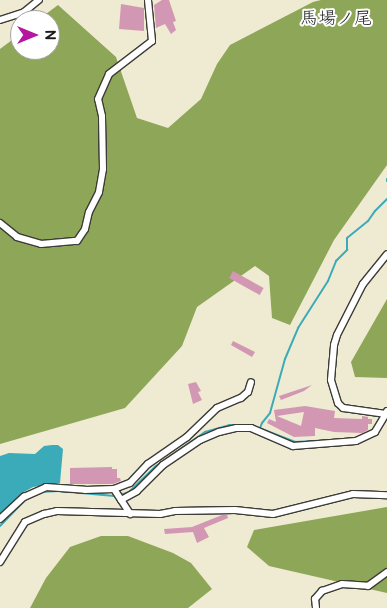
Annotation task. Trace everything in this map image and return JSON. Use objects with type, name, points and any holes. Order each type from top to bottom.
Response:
[{"type":"street","points":[[0,20],[24,12],[39,0]]},
{"type":"street","points":[[0,223],[17,237],[41,244],[77,241],[85,229],[89,212],[99,192],[104,169],[102,116],[98,99],[109,74],[152,41],[152,29],[147,14],[148,0]]},
{"type":"street","points":[[118,495],[148,464],[193,439],[219,432],[245,427],[293,446],[356,441],[369,437],[375,432],[384,412],[340,406],[332,385],[331,365],[334,345],[340,328],[363,284],[387,254]]},
{"type":"street","points":[[0,519],[24,497],[46,487],[118,495],[137,491],[193,439],[217,408],[233,403],[248,392],[251,382]]},
{"type":"street","points":[[0,562],[25,522],[33,517],[57,512],[130,514],[235,510],[279,514],[295,508],[353,494],[387,495]]},
{"type":"street","points":[[118,495],[130,514]]},
{"type":"street","points":[[316,608],[316,599],[322,591],[342,584],[368,586],[387,572]]},
{"type":"green space","points":[[321,0],[387,0],[387,165],[334,240],[290,325],[272,318],[269,276],[255,266],[197,307],[182,346],[125,408],[0,444],[0,49],[10,42],[10,60],[60,60],[60,10],[51,10],[58,5],[116,57],[137,118],[168,128],[201,99],[217,64],[230,45],[313,2]]},
{"type":"green space","points":[[387,299],[387,378],[355,377],[351,362]]},
{"type":"green space","points":[[387,507],[387,593],[269,566],[247,547],[254,530]]},
{"type":"green space","points":[[101,536],[128,536],[173,553],[191,563],[212,589],[188,608],[30,608],[46,578],[70,547]]},
{"type":"water","points":[[58,445],[63,449],[60,483],[33,487],[24,492],[0,517],[0,456],[9,453],[35,454],[44,446]]},
{"type":"building","points":[[162,0],[169,0],[176,21],[173,22],[176,30],[171,34],[165,24],[156,28],[154,5]]},
{"type":"building","points":[[121,4],[144,8],[144,31],[119,29]]},
{"type":"building","points":[[233,271],[264,288],[260,295],[229,278]]},
{"type":"building","points":[[233,341],[255,352],[252,357],[231,345]]},
{"type":"building","points":[[196,382],[201,391],[198,392],[202,400],[193,404],[188,384]]},
{"type":"building","points":[[312,385],[304,391],[281,400],[279,396]]},
{"type":"building","points":[[305,406],[335,411],[334,418],[362,419],[362,416],[368,417],[368,419],[372,419],[372,424],[368,424],[368,430],[362,433],[334,432],[315,428],[315,436],[294,437],[267,423],[269,419],[276,422],[274,410]],"holes":[[[304,412],[301,426],[277,416]]]},
{"type":"building","points":[[112,467],[112,469],[117,469],[117,478],[120,478],[121,481],[113,484],[70,484],[70,468]]},
{"type":"building","points":[[222,515],[227,515],[228,518],[204,528],[209,537],[197,543],[193,532],[165,534],[164,529],[192,527]]},
{"type":"waterway","points":[[260,428],[270,413],[285,359],[298,328],[328,281],[336,261],[347,250],[347,238],[368,221],[387,199]]},
{"type":"waterway","points":[[379,419],[382,411],[387,408]]},
{"type":"waterway","points":[[120,495],[129,492],[156,466],[205,432],[229,425],[249,425]]},
{"type":"waterway","points":[[259,428],[295,442],[351,439]]},
{"type":"waterway","points":[[40,492],[58,491],[115,496]]},
{"type":"waterway","points":[[0,526],[25,500]]},
{"type":"district","name":"馬場ノ尾","points":[[336,19]]}]
